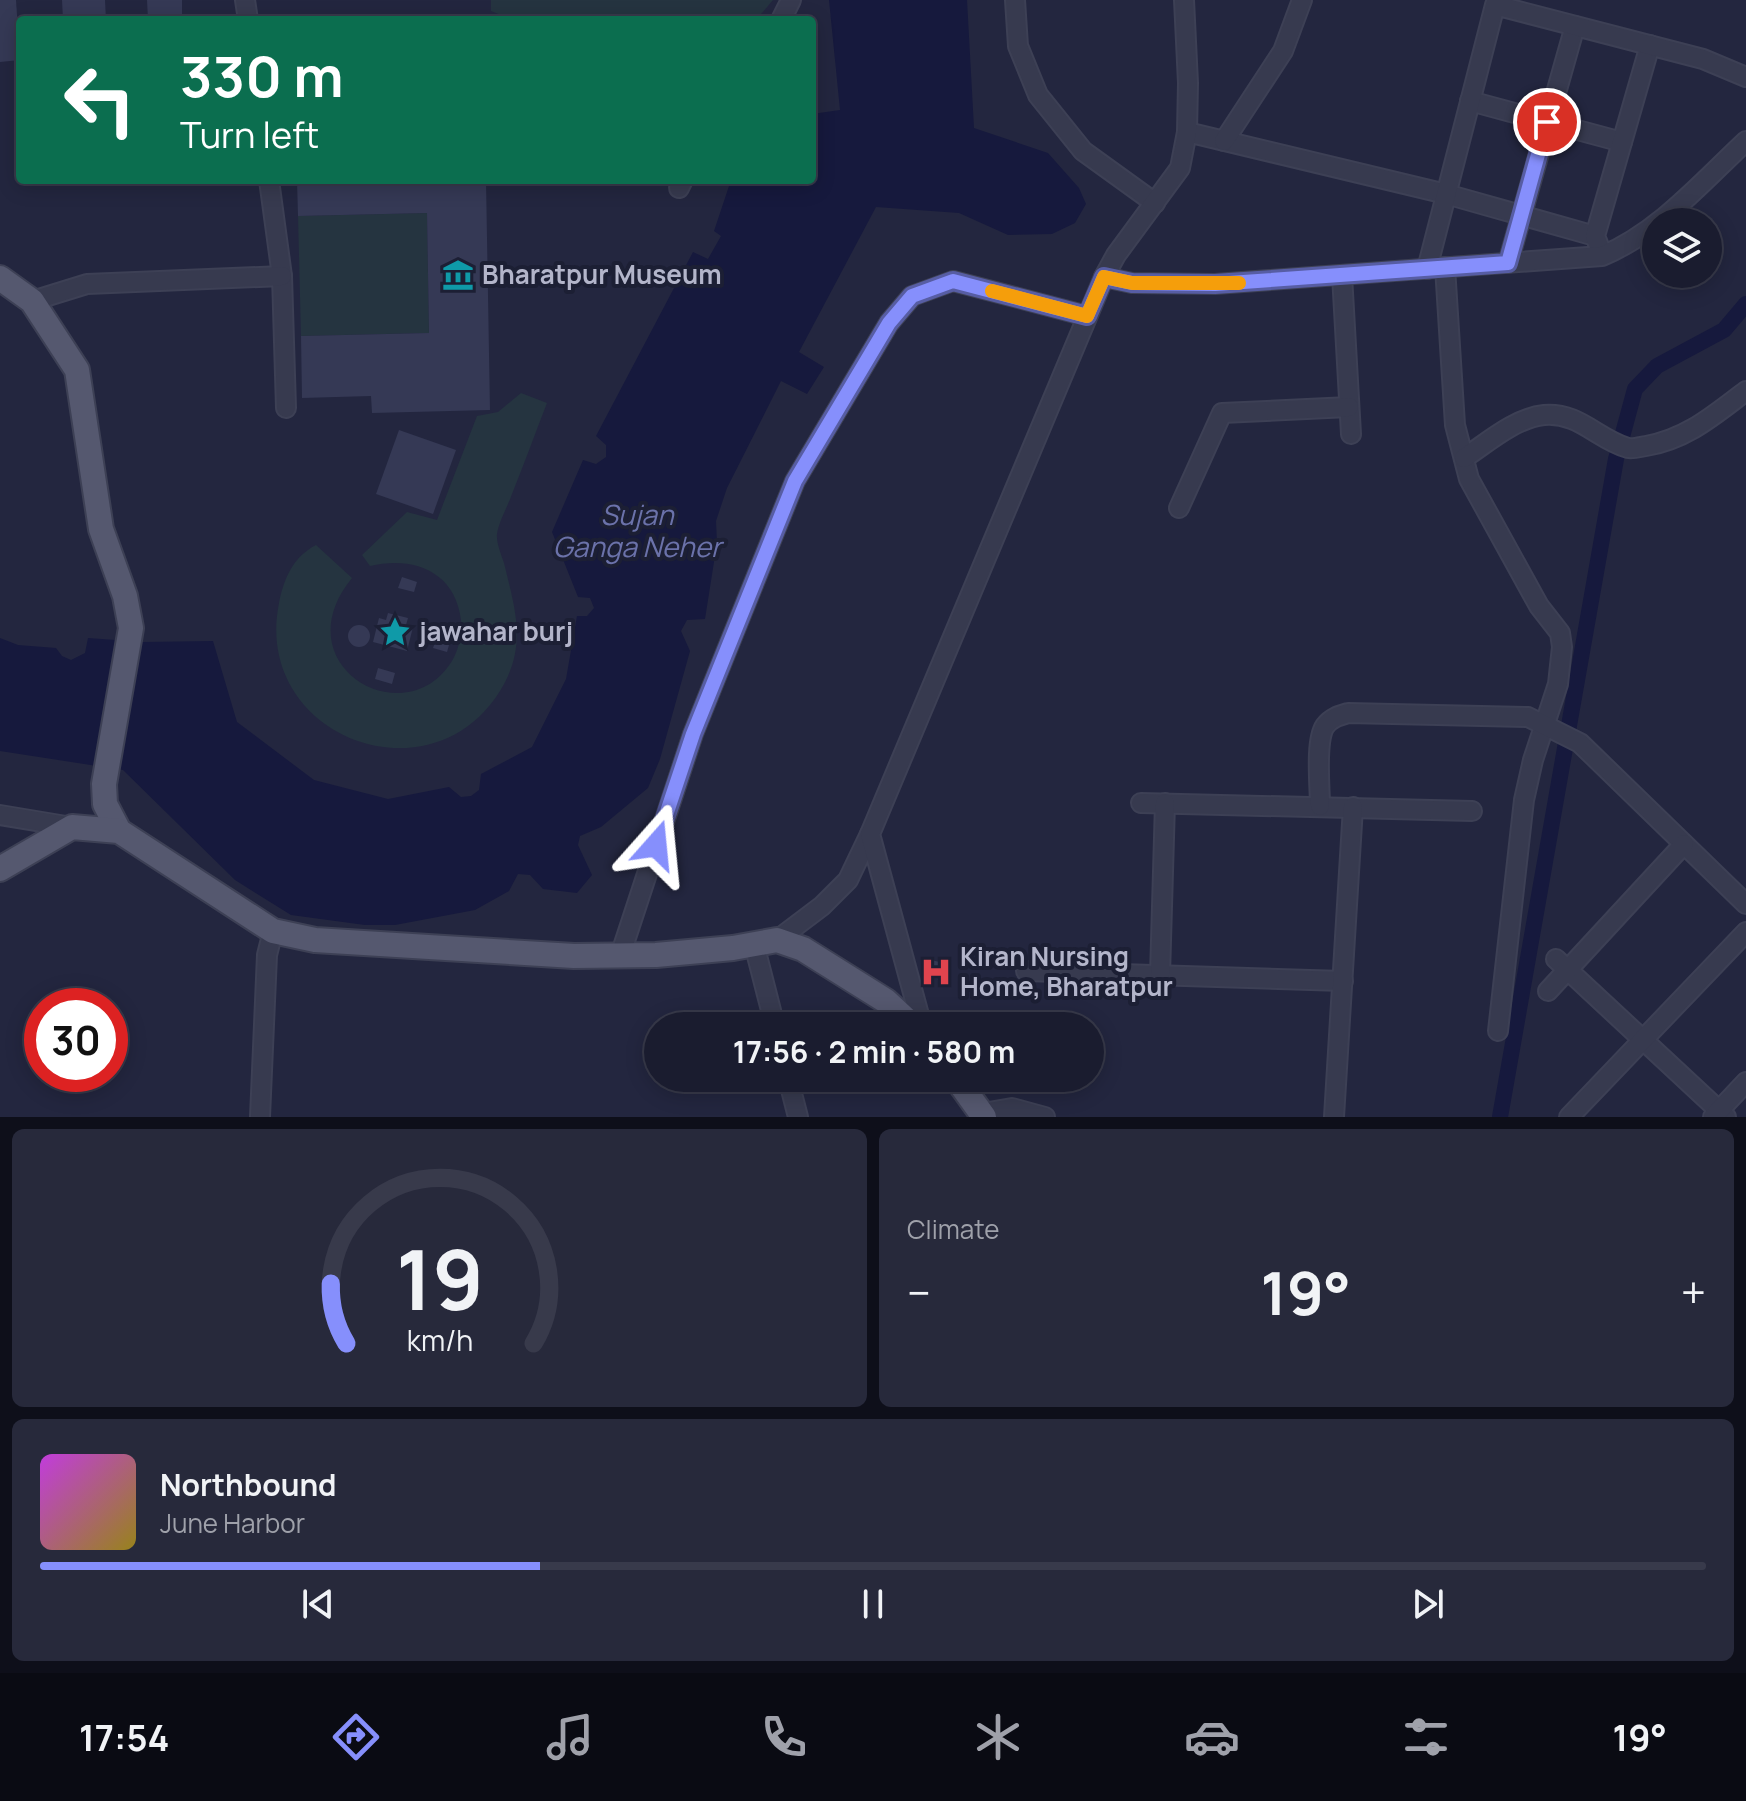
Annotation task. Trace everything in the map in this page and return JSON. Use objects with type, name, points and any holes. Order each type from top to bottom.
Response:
[{"type":"main road","points":[[0,278],[32,301],[77,370],[101,529],[125,596],[131,628],[104,784],[105,804],[119,831]]},
{"type":"main road","points":[[0,869],[72,827],[119,831],[273,931],[315,940],[350,943],[574,956],[656,955],[766,942],[803,949],[886,1001],[898,1012]]},
{"type":"main road","points":[[967,1092],[984,1115]]},
{"type":"street","points":[[1015,0],[1018,46],[1038,95],[1083,151],[1155,203]]},
{"type":"street","points":[[774,1012],[766,942],[822,906],[848,880],[1104,277],[1116,255],[1180,168],[1187,132],[1184,0]]},
{"type":"street","points":[[1224,141],[1283,51],[1302,0]]},
{"type":"street","points":[[1498,1031],[1524,800],[1543,726],[1558,684],[1562,647],[1560,633],[1539,606],[1469,479],[1455,425],[1436,268],[1446,194],[1495,5],[1703,59],[1746,77]]},
{"type":"street","points":[[1508,263],[1575,26]]},
{"type":"street","points":[[1602,256],[1595,236],[1650,45]]},
{"type":"street","points":[[1470,101],[1622,142]]},
{"type":"street","points":[[1187,132],[1446,194],[1595,236]]},
{"type":"street","points":[[1104,277],[1132,283],[1215,284],[1602,256],[1622,248],[1678,205],[1746,141]]},
{"type":"street","points":[[270,184],[282,276],[286,408]]},
{"type":"street","points":[[1342,275],[1351,434]]},
{"type":"street","points":[[32,301],[87,284],[282,276]]},
{"type":"street","points":[[620,956],[693,734],[795,481],[889,323],[912,296],[953,281],[1087,316]]},
{"type":"street","points":[[1464,458],[1524,420],[1543,415],[1579,421],[1630,449],[1685,435],[1699,428],[1746,391]]},
{"type":"street","points":[[1179,508],[1222,413],[1349,407]]},
{"type":"street","points":[[1320,806],[1320,736],[1335,717],[1348,713],[1528,717],[1580,743],[1746,904]]},
{"type":"street","points":[[1141,803],[1472,811]]},
{"type":"street","points":[[1160,975],[1165,803]]},
{"type":"street","points":[[1334,1117],[1353,807]]},
{"type":"street","points":[[0,815],[72,827]]},
{"type":"street","points":[[870,834],[918,1012]]},
{"type":"street","points":[[1548,991],[1561,964],[1684,844]]},
{"type":"street","points":[[260,1117],[267,955],[273,931]]},
{"type":"street","points":[[1569,1117],[1746,932]]},
{"type":"street","points":[[1561,964],[1719,1115],[1746,1082]]},
{"type":"street","points":[[1026,971],[1343,981]]},
{"type":"street","points":[[792,1092],[798,1117]]},
{"type":"street","points":[[984,1115],[1012,1108],[1045,1117]]},
{"type":"shaded area","points":[[491,0],[773,0],[759,16],[503,16],[491,11]]},
{"type":"shaded area","points":[[427,213],[429,333],[301,336],[298,216]]},
{"type":"shaded area","points":[[521,393],[547,403],[497,534],[517,627],[509,674],[500,691],[469,725],[432,744],[392,748],[353,739],[319,719],[292,689],[278,650],[279,603],[287,577],[301,556],[316,545],[352,578],[334,610],[331,638],[340,663],[358,681],[381,691],[407,692],[431,683],[452,661],[460,642],[461,620],[450,589],[429,571],[402,563],[370,566],[362,555],[407,512],[437,520],[477,416],[498,412]]},
{"type":"water","name":"Sujan Ganga Neher","points":[[829,0],[967,0],[974,128],[1048,153],[1079,188],[1086,204],[1075,223],[1052,234],[1008,235],[959,213],[876,207],[799,352],[824,367],[807,394],[781,381],[727,488],[716,521],[717,543],[705,619],[687,620],[681,631],[690,651],[660,759],[648,788],[601,827],[580,836],[578,845],[592,875],[577,893],[543,889],[530,875],[518,874],[509,891],[475,910],[395,925],[365,925],[291,915],[235,880],[123,770],[0,751],[0,638],[18,645],[56,648],[62,656],[71,660],[85,653],[88,638],[143,642],[213,641],[237,722],[314,780],[388,799],[449,787],[461,797],[471,796],[479,790],[481,774],[532,747],[566,679],[577,616],[587,616],[594,608],[590,598],[578,597],[552,532],[583,460],[596,464],[606,457],[606,445],[596,436],[693,252],[708,259],[721,236],[714,231],[730,184],[816,184],[816,113],[840,110]]},
{"type":"building","points":[[0,0],[16,0],[16,60],[0,62]]},
{"type":"building","points":[[62,0],[105,0],[106,16],[63,16]]},
{"type":"building","points":[[147,0],[182,0],[182,16],[148,16]]},
{"type":"building","name":"Bharatpur Museum","points":[[297,184],[486,184],[490,410],[372,413],[371,396],[302,398],[301,336],[429,333],[427,213],[298,216]]},
{"type":"building","points":[[399,430],[456,450],[433,514],[376,494]]},
{"type":"building","points":[[402,577],[417,582],[414,592],[398,588]]},
{"type":"building","points":[[388,613],[408,618],[406,625],[413,627],[407,651],[373,642],[379,618],[386,620]]},
{"type":"building","points":[[359,625],[367,628],[370,636],[367,644],[359,647],[351,644],[348,636],[351,628]]},
{"type":"building","points":[[438,634],[451,638],[447,652],[433,648]]},
{"type":"building","points":[[378,668],[395,673],[392,684],[375,679]]},
{"type":"building","points":[[931,960],[944,963],[941,980],[927,977]]},
{"type":"waterway","points":[[1500,1117],[1616,459],[1635,389],[1657,366],[1724,330],[1746,304]]},
{"type":"slow traffic","points":[[992,291],[1087,316],[1104,277],[1132,283],[1239,283]]},
{"type":"place","name":"Bharatpur Museum","points":[[458,275]]},
{"type":"place","name":"jawahar burj","points":[[395,632]]},
{"type":"place","name":"Kiran Nursing Home, Bharatpur","points":[[936,972]]},
{"type":"route","points":[[656,845],[693,734],[795,481],[889,323],[912,296],[953,281],[1087,316],[1104,277],[1132,283],[1215,284],[1508,263],[1547,122]]}]
